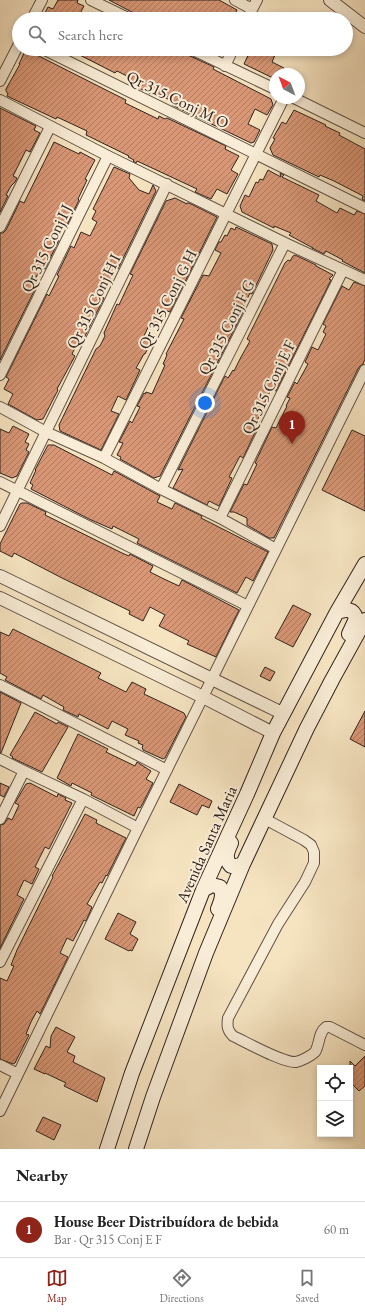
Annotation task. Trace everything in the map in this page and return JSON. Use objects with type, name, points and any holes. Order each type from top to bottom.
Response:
[{"type":"main road","name":"Avenida Santa Maria","points":[[107,1149],[132,1073],[203,890],[282,713],[365,564]]},
{"type":"main road","points":[[365,578],[363,584],[365,588]]},
{"type":"main road","points":[[332,680],[334,660],[356,619],[355,614],[351,610],[337,612]]},
{"type":"main road","points":[[136,1149],[153,1097],[206,953],[244,864],[308,728],[365,620]]},
{"type":"main road","points":[[244,864],[231,866],[227,862],[226,856],[245,810],[247,794]]},
{"type":"main road","points":[[203,890],[212,885],[220,887],[222,892],[222,898],[207,937],[206,953]]},
{"type":"street","points":[[36,12],[42,0]]},
{"type":"street","points":[[91,0],[116,12]]},
{"type":"street","points":[[235,0],[254,4]]},
{"type":"street","points":[[333,1],[347,12]]},
{"type":"street","points":[[353,17],[365,27]]},
{"type":"street","points":[[0,81],[12,53]]},
{"type":"street","name":"Qr 315 Conj M O","points":[[58,56],[365,208]]},
{"type":"street","points":[[205,56],[269,86]]},
{"type":"street","points":[[225,66],[230,56]]},
{"type":"street","points":[[0,100],[108,156],[168,184],[285,243],[365,280]]},
{"type":"street","points":[[305,103],[365,133]]},
{"type":"street","name":"Qr 315 Conj G H","points":[[104,458],[281,104]]},
{"type":"street","points":[[0,227],[50,126]]},
{"type":"street","name":"Qr 315 Conj I J","points":[[0,376],[108,156]]},
{"type":"street","name":"Qr 315 Conj H I","points":[[0,526],[168,184]]},
{"type":"street","name":"Qr 315 Conj F G","points":[[161,488],[285,243]]},
{"type":"street","name":"Qr 315 Conj E F","points":[[220,518],[343,270]]},
{"type":"street","points":[[0,1111],[138,828],[365,370]]},
{"type":"street","points":[[0,407],[46,432],[104,458],[276,548]]},
{"type":"street","points":[[0,482],[248,606]]},
{"type":"street","points":[[0,576],[213,678],[282,713]]},
{"type":"street","points":[[0,598],[273,732]]},
{"type":"street","points":[[0,685],[167,770]]},
{"type":"street","points":[[0,759],[83,799],[138,828]]},
{"type":"street","points":[[0,818],[24,771]]},
{"type":"street","points":[[0,962],[83,799]]},
{"type":"street","points":[[265,819],[311,845],[314,852],[314,863],[305,882],[278,924],[228,1018],[228,1031],[233,1036],[283,1060],[296,1062],[306,1058],[315,1051],[322,1030],[326,1027],[330,1027],[365,1045]]},
{"type":"street","points":[[0,1065],[18,1074]]},
{"type":"building","points":[[58,0],[78,0],[77,3],[84,6],[81,12],[46,12],[48,7],[53,9]]},
{"type":"building","points":[[109,0],[219,0],[237,10],[236,12],[132,12]]},
{"type":"building","points":[[23,56],[39,56],[126,100],[125,103],[158,119],[159,116],[165,119],[167,118],[226,146],[225,149],[239,156],[231,170],[238,174],[227,194],[217,189],[211,199],[195,192],[197,189],[137,161],[136,163],[128,157],[129,156],[86,135],[87,131],[57,117],[56,119],[7,96],[8,94],[6,89]]},
{"type":"building","points":[[82,56],[190,56],[214,67],[213,69],[269,98],[269,104],[273,105],[267,115],[255,109],[248,124],[260,130],[254,142],[251,143],[172,105],[173,102],[159,94],[158,97],[128,83],[131,78],[117,71],[115,73]]},
{"type":"building","points":[[248,56],[275,56],[272,62],[284,68],[269,68],[269,76],[244,64]]},
{"type":"building","points":[[0,108],[36,126],[34,130],[40,133],[30,152],[26,150],[13,176],[17,178],[6,195],[8,196],[0,212]]},
{"type":"building","points":[[294,110],[326,125],[325,126],[340,133],[339,135],[365,149],[365,201],[362,199],[363,196],[334,181],[320,175],[319,177],[273,155],[270,148],[275,139],[273,138],[282,122],[286,124]]},
{"type":"building","points":[[54,142],[79,154],[80,152],[95,160],[85,179],[87,180],[67,225],[62,223],[54,237],[59,240],[45,269],[41,267],[35,280],[38,283],[0,360],[0,233],[3,233],[6,230],[20,201],[24,203]]},
{"type":"building","points":[[114,167],[130,174],[129,178],[139,190],[149,194],[153,185],[156,191],[118,269],[116,267],[108,282],[102,297],[104,298],[82,342],[79,340],[72,354],[75,356],[43,419],[37,420],[8,404],[13,394],[4,389],[9,379],[6,377],[47,294],[49,296],[59,276],[57,275],[71,246],[74,248],[81,232],[90,236],[97,222],[92,219],[96,211],[93,209]]},
{"type":"building","points":[[268,170],[281,177],[280,173],[284,175],[282,177],[319,195],[316,201],[337,213],[340,208],[354,215],[357,211],[365,214],[365,273],[326,251],[324,254],[312,248],[289,235],[291,233],[274,226],[274,228],[242,212],[240,206],[245,195],[249,197],[256,182],[258,183],[260,179],[263,180]]},
{"type":"building","points":[[175,198],[187,204],[189,203],[217,217],[170,312],[164,310],[157,324],[151,321],[144,336],[152,340],[136,368],[140,370],[126,400],[118,396],[111,411],[119,414],[101,450],[60,431],[59,425],[96,349],[100,346],[105,336],[104,333],[117,304],[119,305],[133,275],[130,274],[166,201]]},
{"type":"building","points":[[236,227],[272,244],[273,250],[252,294],[250,293],[241,311],[243,312],[160,476],[154,478],[120,459],[121,457],[117,455],[123,443],[119,442],[130,421],[132,423],[140,407],[137,406],[144,393],[145,394],[146,392],[152,394],[165,365],[163,364],[167,355],[166,354],[184,319],[181,318],[203,275],[209,276],[221,253],[215,250],[219,242],[221,242],[225,235],[227,236],[231,228],[235,230]]},
{"type":"building","points":[[295,255],[333,275],[329,279],[331,280],[276,391],[271,389],[257,421],[260,422],[243,458],[240,456],[229,477],[232,478],[219,506],[209,501],[207,505],[173,488],[183,469],[178,470],[225,376],[228,378],[233,370],[234,371],[250,341],[247,339],[285,263],[288,260],[290,261]]},
{"type":"building","points":[[354,282],[365,286],[365,359],[363,364],[359,367],[274,538],[269,538],[247,525],[247,518],[234,512],[230,512],[244,484],[247,485],[257,464],[255,463],[272,427],[276,428],[287,406],[290,398],[287,397],[295,382],[297,384],[308,364],[305,362],[312,347],[318,350],[326,334],[323,332],[326,326],[323,324],[342,286],[349,290]]},
{"type":"building","points":[[13,426],[29,434],[25,442],[29,444],[26,450],[29,452],[17,476],[12,478],[0,473],[0,429],[9,433]]},
{"type":"building","points":[[352,430],[365,436],[365,511],[322,490]]},
{"type":"building","points":[[48,445],[54,445],[112,475],[114,471],[160,496],[157,502],[172,509],[175,503],[268,552],[253,581],[246,577],[237,593],[137,543],[139,539],[113,526],[112,529],[89,519],[31,489],[33,485],[30,483],[35,470]]},
{"type":"building","points":[[27,503],[46,512],[45,515],[122,553],[129,556],[130,554],[153,566],[150,572],[164,579],[179,586],[182,580],[239,610],[216,657],[187,644],[189,641],[159,626],[165,615],[150,607],[143,621],[129,614],[130,611],[14,553],[12,557],[0,551],[0,544],[20,504]]},
{"type":"building","points":[[293,605],[311,614],[293,647],[275,638]]},
{"type":"building","points":[[13,629],[101,673],[98,678],[126,692],[132,682],[146,689],[144,694],[184,713],[186,717],[165,758],[163,759],[143,750],[143,745],[138,743],[139,741],[125,735],[128,729],[112,721],[108,729],[79,714],[78,717],[63,710],[64,707],[43,695],[41,699],[5,680],[7,677],[0,673],[0,632],[9,636]]},
{"type":"building","points":[[265,667],[275,672],[270,681],[260,676]]},
{"type":"building","points":[[0,692],[21,703],[1,753],[0,753]]},
{"type":"building","points":[[365,711],[365,747],[350,739]]},
{"type":"building","points":[[35,712],[57,724],[58,722],[68,727],[42,772],[12,758],[13,757],[10,755]]},
{"type":"building","points":[[78,734],[108,749],[106,752],[135,766],[137,762],[151,771],[146,779],[153,783],[143,803],[140,808],[138,807],[134,816],[91,795],[92,793],[72,783],[71,786],[57,778]]},
{"type":"building","points":[[0,783],[9,787],[4,797],[0,795]]},
{"type":"building","points":[[30,783],[57,797],[58,794],[66,798],[65,800],[72,803],[49,849],[45,847],[35,867],[39,869],[32,884],[24,880],[17,895],[24,899],[0,948],[0,825],[4,824],[8,818],[12,820],[19,805],[15,803],[26,784]]},
{"type":"building","points":[[179,784],[212,801],[209,808],[202,805],[197,815],[170,802]]},
{"type":"building","points":[[85,814],[97,820],[96,823],[126,838],[107,876],[106,875],[102,883],[100,882],[87,904],[92,907],[86,921],[84,920],[73,941],[67,938],[60,953],[68,957],[40,1014],[37,1011],[31,1022],[26,1034],[29,1035],[15,1063],[13,1064],[0,1059],[0,978],[7,981],[14,966],[11,965],[17,950],[53,877],[52,876]]},
{"type":"building","points":[[118,913],[136,922],[130,934],[138,939],[132,951],[129,951],[105,939]]},
{"type":"building","points":[[56,1027],[75,1037],[67,1052],[75,1056],[73,1062],[105,1078],[97,1102],[64,1086],[66,1083],[34,1069],[46,1046],[50,1048],[51,1036]]},
{"type":"building","points":[[365,1056],[365,1086],[359,1091],[353,1085],[353,1065],[350,1065],[350,1061],[355,1066]]},
{"type":"building","points":[[43,1117],[61,1125],[54,1140],[36,1131]]},
{"type":"place","name":"House Beer Distribuídora de bebida","points":[[292,444]]}]
